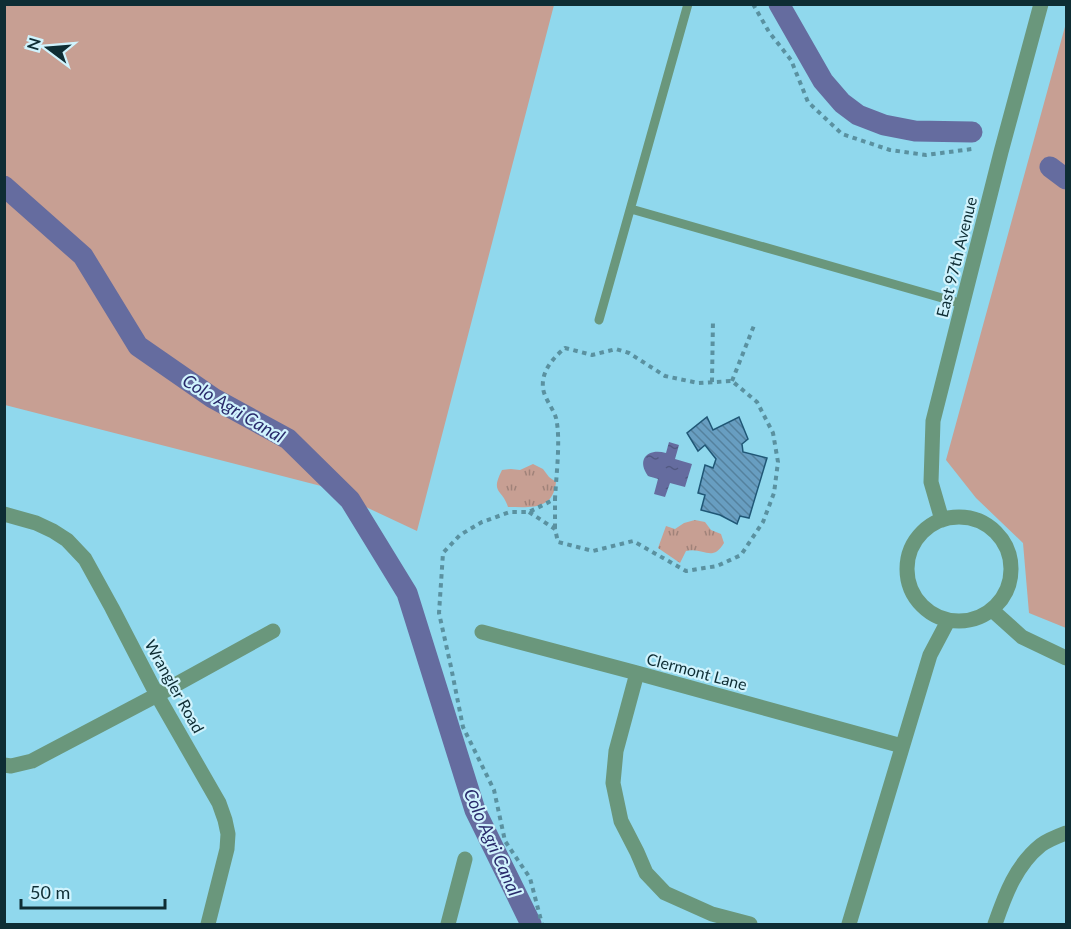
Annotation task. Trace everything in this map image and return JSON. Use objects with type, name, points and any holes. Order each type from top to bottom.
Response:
[{"type":"street","name":"East 97th Avenue","points":[[942,520],[931,482],[933,421],[1041,4]]},
{"type":"street","name":"Wrangler Road","points":[[4,514],[36,523],[53,531],[67,540],[84,558],[157,695],[219,803],[228,834],[227,849],[208,924]]},
{"type":"street","points":[[958,517],[974,519],[988,526],[1000,537],[1008,551],[1011,567],[1010,584],[1003,598],[992,610],[977,618],[948,621],[934,616],[923,607],[914,595],[909,581],[908,566],[910,552],[917,539],[927,528],[942,520],[958,517]]},
{"type":"street","points":[[992,610],[1022,637],[1066,658]]},
{"type":"street","points":[[849,924],[930,655],[948,621]]},
{"type":"street","points":[[4,765],[11,766],[32,761],[273,631]]},
{"type":"street","name":"Clermont Lane","points":[[482,632],[902,746]]},
{"type":"street","points":[[637,673],[616,751],[613,783],[621,821],[646,873],[665,892],[712,914],[750,924]]},
{"type":"street","points":[[995,924],[1003,900],[1021,865],[1040,839],[1066,833]]},
{"type":"street","points":[[448,924],[465,859]]},
{"type":"lane","points":[[599,320],[688,4]]},
{"type":"lane","points":[[631,209],[963,304]]},
{"type":"path","points":[[753,4],[769,33],[790,60],[808,102],[842,134],[890,150],[926,155],[972,149]]},
{"type":"path","points":[[712,382],[713,319]]},
{"type":"path","points":[[732,381],[755,323]]},
{"type":"path","points":[[565,348],[592,355],[616,349],[629,353],[665,376],[698,383],[712,382],[732,381],[757,402],[773,432],[778,462],[774,494],[763,522],[741,555],[717,566],[686,571],[633,541],[593,551],[558,542],[555,529],[556,418],[543,388],[545,370],[556,355],[565,348]]},
{"type":"path","points":[[542,924],[530,878],[505,841],[494,790],[463,727],[439,613],[443,553],[459,535],[482,522],[510,512],[529,512],[555,499]]},
{"type":"path","points":[[529,512],[555,529]]},
{"type":"green space","points":[[4,5],[554,5],[417,531],[321,486],[5,405]]},
{"type":"green space","points":[[1066,23],[1066,628],[1029,613],[1023,543],[976,498],[946,460]]},
{"type":"green space","points":[[533,464],[543,469],[556,482],[550,498],[545,503],[532,507],[508,507],[497,487],[502,470],[520,470]]},
{"type":"green space","points":[[695,520],[705,522],[711,530],[721,534],[724,543],[720,549],[711,553],[686,551],[680,563],[658,548],[666,526],[675,529]]},
{"type":"water","points":[[669,442],[679,445],[675,459],[692,464],[685,487],[670,483],[665,497],[654,494],[658,479],[648,476],[643,465],[649,454],[666,453]]},
{"type":"building","points":[[707,417],[713,430],[739,417],[748,439],[742,444],[743,452],[767,458],[749,518],[740,516],[737,524],[720,515],[701,510],[705,495],[698,493],[705,465],[713,468],[716,459],[705,445],[698,451],[687,433]]},
{"type":"waterway","points":[[779,4],[823,81],[842,103],[858,115],[884,125],[915,131],[972,132]]},
{"type":"waterway","points":[[1050,167],[1066,179]]},
{"type":"waterway","name":"Colo Agri Canal","points":[[4,186],[83,256],[138,346],[213,398],[288,439],[350,500],[407,593],[475,810],[531,924]]}]
